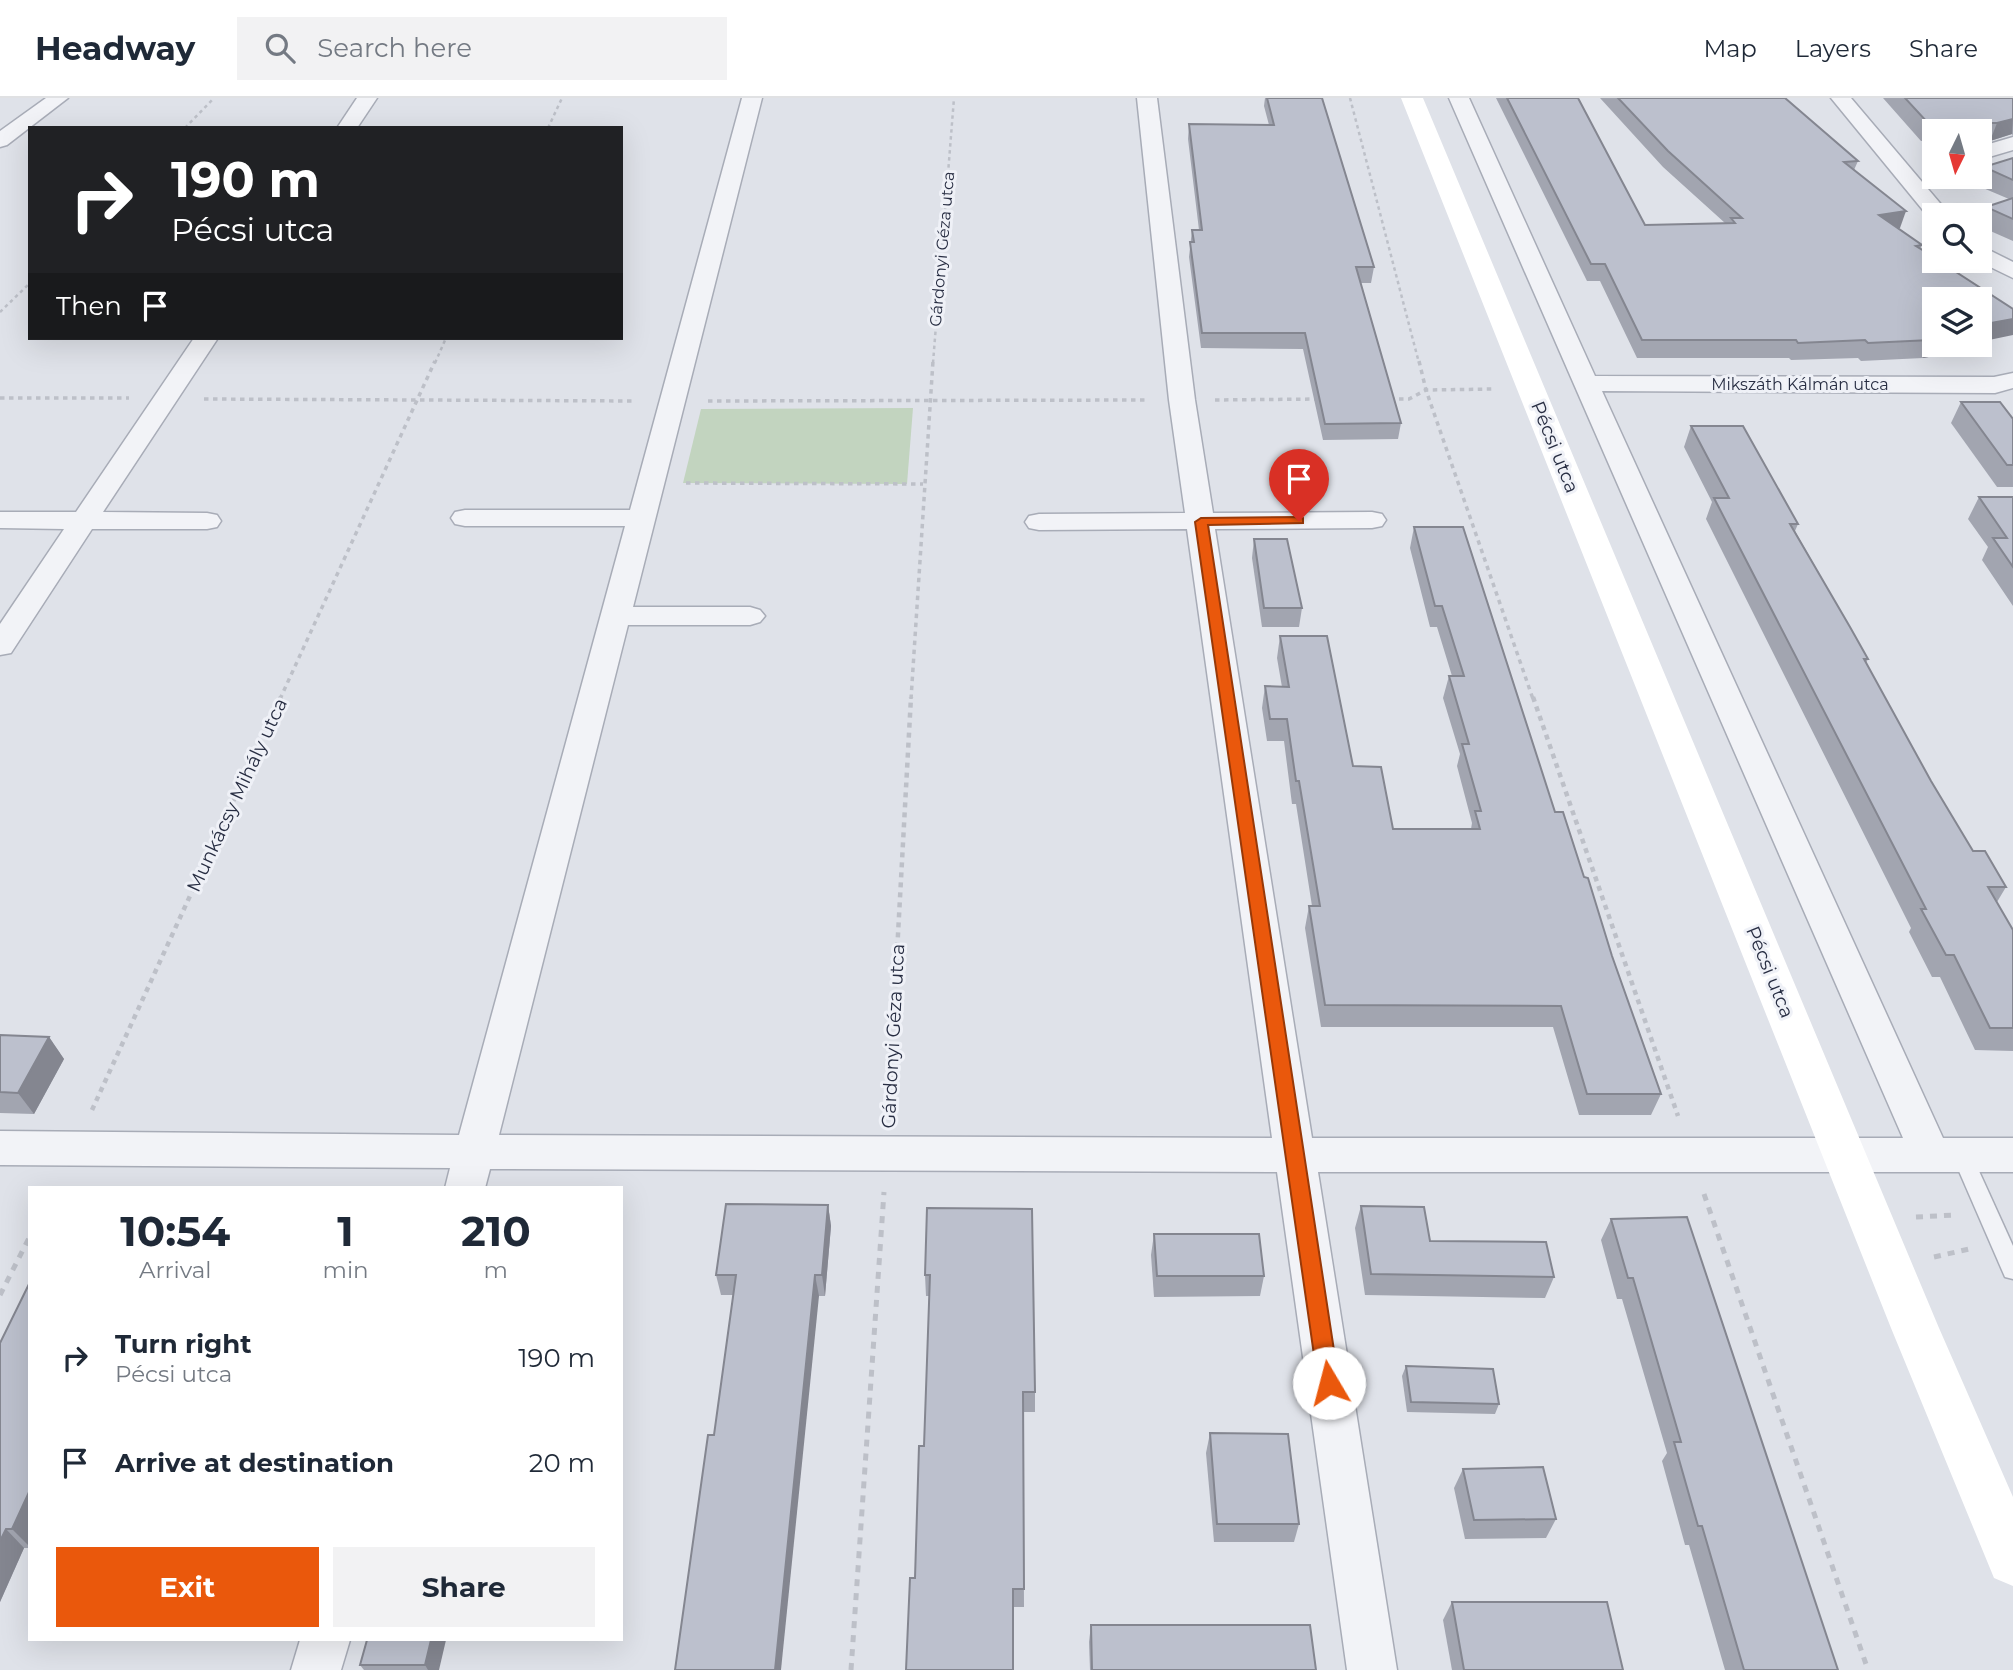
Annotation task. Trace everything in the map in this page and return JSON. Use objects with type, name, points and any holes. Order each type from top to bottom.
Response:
[{"type":"main road","name":"Pécsi utca","points":[[1412,98],[1914,1328],[2013,1559]]},
{"type":"street","points":[[0,141],[58,98]]},
{"type":"street","points":[[348,126],[367,98]]},
{"type":"street","points":[[471,1170],[752,98]]},
{"type":"street","points":[[1147,98],[1182,400],[1372,1670]]},
{"type":"street","points":[[1459,98],[1587,383],[1947,1156]]},
{"type":"street","points":[[1841,98],[1929,203]]},
{"type":"street","points":[[1992,150],[2013,143]]},
{"type":"street","points":[[1898,165],[1922,163]]},
{"type":"street","points":[[1992,259],[2013,271]]},
{"type":"street","points":[[0,646],[205,340]]},
{"type":"street","points":[[2004,382],[2013,406]]},
{"type":"street","name":"Mikszáth Kálmán utca","points":[[1587,383],[2004,382]]},
{"type":"street","points":[[465,518],[642,518]]},
{"type":"street","points":[[0,520],[208,522]]},
{"type":"street","points":[[1039,522],[1372,520]]},
{"type":"street","points":[[615,616],[750,616]]},
{"type":"street","points":[[0,1148],[74,1149],[471,1170],[886,1156],[2013,1155]]},
{"type":"street","points":[[316,1670],[325,1641]]},
{"type":"lane","points":[[1947,1156],[2000,1242],[2013,1269]]},
{"type":"path","points":[[187,126],[214,98]]},
{"type":"path","points":[[549,126],[562,98]]},
{"type":"path","name":"Gárdonyi Géza utca","points":[[850,1670],[886,1156],[923,484],[954,98]]},
{"type":"path","points":[[1350,98],[1426,390],[1868,1670]]},
{"type":"path","points":[[0,312],[28,285]]},
{"type":"path","name":"Munkácsy Mihály utca","points":[[74,1149],[445,340]]},
{"type":"path","name":"Pécsi utca","points":[[1383,399],[1409,399],[1426,390],[1493,389],[1530,384]]},
{"type":"path","points":[[0,398],[673,401],[1329,399]]},
{"type":"path","points":[[652,484],[923,484]]},
{"type":"path","points":[[0,1295],[28,1240]]},
{"type":"path","points":[[1939,1269],[1934,1257],[2000,1242]]},
{"type":"green space","points":[[913,408],[907,484],[683,483],[701,409]]},
{"type":"building","points":[[1267,98],[1322,98],[1374,267],[1356,267],[1401,423],[1325,424],[1305,333],[1202,333],[1190,242],[1194,242],[1192,230],[1202,230],[1189,124],[1274,125]]},
{"type":"building","points":[[1507,98],[1578,98],[1645,225],[1735,223],[1731,218],[1742,218],[1668,151],[1618,98],[1785,98],[1858,161],[1844,162],[1906,211],[1879,215],[1922,245],[1916,246],[1922,250],[1922,273],[1958,273],[1979,287],[1922,287],[1922,341],[1798,343],[1796,340],[1642,340],[1605,264],[1591,264]]},
{"type":"building","points":[[1905,98],[2013,98],[2013,119],[1997,123],[1992,123],[1992,119],[1924,119]]},
{"type":"building","points":[[2013,158],[2013,180],[1992,171],[1992,165]]},
{"type":"building","points":[[2013,198],[2013,219],[1992,210],[1992,205]]},
{"type":"building","points":[[1992,295],[2013,309],[2013,319],[1992,323]]},
{"type":"building","points":[[1961,402],[2000,402],[2013,419],[2013,465],[2007,465]]},
{"type":"building","points":[[1691,426],[1743,426],[1798,524],[1790,524],[1868,659],[1864,659],[1931,781],[1973,851],[1985,851],[2006,887],[1988,887],[2013,930],[2013,1028],[1990,1028],[1954,955],[1946,955],[1921,909],[1926,909],[1714,498],[1729,498]]},
{"type":"building","points":[[1979,497],[2013,497],[2013,567],[1993,538],[2007,538]]},
{"type":"building","points":[[1414,527],[1463,527],[1555,812],[1563,812],[1584,877],[1588,878],[1612,956],[1661,1094],[1587,1094],[1561,1006],[1325,1005],[1309,906],[1320,906],[1299,781],[1296,781],[1287,719],[1270,719],[1265,686],[1289,687],[1280,636],[1327,636],[1353,766],[1381,767],[1393,829],[1480,829],[1475,811],[1481,811],[1462,744],[1469,744],[1449,676],[1464,676],[1442,606],[1435,606]]},
{"type":"building","points":[[1254,539],[1287,539],[1302,608],[1264,608]]},
{"type":"building","points":[[0,1035],[49,1037],[18,1093],[0,1092]]},
{"type":"building","points":[[726,1204],[828,1205],[822,1275],[815,1275],[775,1670],[675,1670],[708,1435],[714,1435],[736,1275],[716,1275]]},
{"type":"building","points":[[1361,1206],[1424,1207],[1430,1241],[1546,1242],[1554,1277],[1371,1274]]},
{"type":"building","points":[[927,1208],[1032,1209],[1035,1392],[1023,1392],[1024,1589],[1013,1589],[1013,1670],[906,1670],[910,1578],[915,1578],[919,1446],[924,1446],[930,1275],[925,1275]]},
{"type":"building","points":[[1687,1217],[1838,1670],[1744,1670],[1702,1526],[1698,1526],[1674,1442],[1681,1442],[1633,1278],[1628,1278],[1611,1219]]},
{"type":"building","points":[[1154,1234],[1259,1234],[1264,1276],[1157,1276]]},
{"type":"building","points":[[28,1286],[28,1494],[12,1529],[6,1529],[0,1541],[0,1343]]},
{"type":"building","points":[[1406,1366],[1493,1369],[1499,1404],[1411,1402]]},
{"type":"building","points":[[1210,1433],[1288,1434],[1299,1524],[1217,1524]]},
{"type":"building","points":[[1543,1467],[1556,1519],[1474,1520],[1463,1469]]},
{"type":"building","points":[[1452,1602],[1607,1602],[1623,1670],[1464,1670]]},
{"type":"building","points":[[1091,1625],[1310,1625],[1316,1670],[1092,1670]]},
{"type":"building","points":[[367,1641],[431,1641],[425,1665],[360,1665]]},
{"type":"route","points":[[1299,521],[1201,522],[1329,1383]]}]
